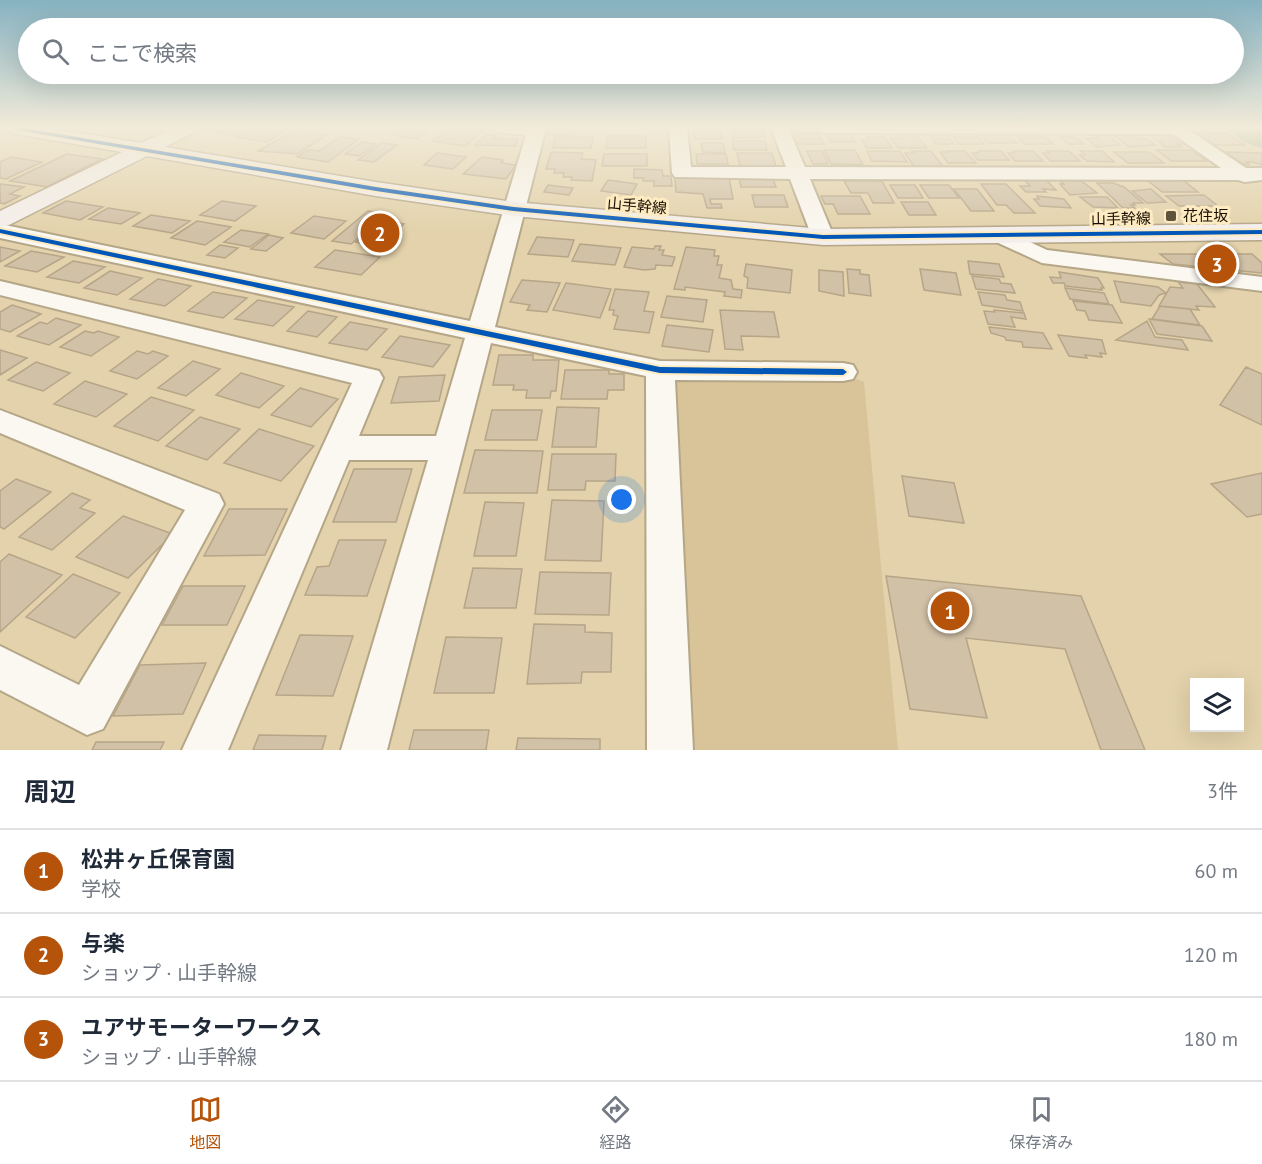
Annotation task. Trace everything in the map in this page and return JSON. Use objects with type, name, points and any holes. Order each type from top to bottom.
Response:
[{"type":"street","points":[[0,220],[116,163]]},
{"type":"street","name":"山手幹線","points":[[226,163],[376,189],[514,209],[823,237],[1262,232]]},
{"type":"street","points":[[364,750],[527,163]]},
{"type":"street","points":[[681,163],[682,173],[1252,174]]},
{"type":"street","points":[[794,163],[823,237]]},
{"type":"street","points":[[1234,163],[1252,174],[1262,187]]},
{"type":"street","points":[[0,231],[660,370],[843,372]]},
{"type":"street","points":[[1002,236],[1042,256],[1262,284]]},
{"type":"street","points":[[0,288],[369,378],[205,750]]},
{"type":"street","points":[[660,370],[670,750]]},
{"type":"street","points":[[0,421],[207,504],[87,713],[0,667]]},
{"type":"street","points":[[337,448],[448,448]]},
{"type":"shaded area","points":[[681,378],[857,379],[864,382],[898,750],[691,750],[669,383]]},
{"type":"building","points":[[0,163],[40,163],[6,179],[0,178]]},
{"type":"building","points":[[48,163],[94,163],[47,187],[10,181]]},
{"type":"building","points":[[426,163],[460,163],[453,169],[424,165]]},
{"type":"building","points":[[475,163],[516,165],[506,179],[463,174]]},
{"type":"building","points":[[548,163],[595,163],[592,181],[571,180],[572,177],[563,177],[564,173],[554,173],[555,169],[546,169]]},
{"type":"building","points":[[602,163],[647,163],[647,166],[602,166]]},
{"type":"building","points":[[697,163],[728,164],[697,164]]},
{"type":"building","points":[[739,163],[775,163],[776,166],[740,166]]},
{"type":"building","points":[[862,163],[863,165],[831,164]]},
{"type":"building","points":[[912,163],[940,163],[944,168],[915,168]]},
{"type":"building","points":[[634,169],[662,170],[663,176],[671,176],[672,186],[654,186],[654,181],[634,178]]},
{"type":"building","points":[[739,177],[772,177],[776,187],[741,187]]},
{"type":"building","points":[[675,178],[729,178],[733,199],[710,199],[711,204],[721,204],[722,208],[707,208],[703,194],[676,192]]},
{"type":"building","points":[[1024,179],[1046,180],[1056,190],[1043,189],[1046,192],[1026,192],[1020,186],[1030,186]]},
{"type":"building","points":[[608,180],[637,184],[631,195],[601,191]]},
{"type":"building","points":[[1059,180],[1080,180],[1097,193],[1070,195]]},
{"type":"building","points":[[1147,180],[1183,180],[1198,192],[1162,192]]},
{"type":"building","points":[[844,181],[882,181],[894,203],[873,203],[868,193],[851,193]]},
{"type":"building","points":[[1097,183],[1113,183],[1124,187],[1143,203],[1133,203],[1135,205],[1131,205],[1135,208],[1123,208]]},
{"type":"building","points":[[0,184],[24,187],[10,194],[20,196],[4,204],[0,203]]},
{"type":"building","points":[[981,184],[1006,184],[1035,213],[1014,213],[1006,205],[997,205]]},
{"type":"building","points":[[548,185],[573,188],[569,195],[544,192]]},
{"type":"building","points":[[890,185],[915,185],[923,198],[898,198]]},
{"type":"building","points":[[920,185],[949,185],[959,198],[929,198]]},
{"type":"building","points":[[954,189],[977,189],[994,211],[971,211]]},
{"type":"building","points":[[1151,189],[1166,202],[1147,203],[1132,191]]},
{"type":"building","points":[[752,195],[784,195],[788,207],[755,207]]},
{"type":"building","points":[[1204,195],[1218,206],[1179,206],[1166,196]]},
{"type":"building","points":[[821,196],[860,196],[870,214],[838,214],[833,204],[825,204]]},
{"type":"building","points":[[1037,196],[1064,199],[1071,208],[1040,206],[1034,199],[1039,199]]},
{"type":"building","points":[[1080,197],[1107,197],[1118,208],[1093,207]]},
{"type":"building","points":[[66,201],[103,207],[80,220],[43,213]]},
{"type":"building","points":[[222,201],[256,206],[235,221],[200,215]]},
{"type":"building","points":[[901,202],[928,202],[936,215],[909,215]]},
{"type":"building","points":[[108,208],[140,213],[121,224],[89,219]]},
{"type":"building","points":[[368,211],[386,214],[351,244],[332,241]]},
{"type":"building","points":[[151,215],[190,221],[172,233],[133,226]]},
{"type":"building","points":[[314,216],[346,221],[324,239],[291,233]]},
{"type":"building","points":[[382,220],[404,224],[379,246],[356,242]]},
{"type":"building","points":[[197,221],[231,227],[205,245],[171,238]]},
{"type":"building","points":[[241,230],[268,234],[250,247],[224,242]]},
{"type":"building","points":[[269,235],[283,238],[266,251],[251,249]]},
{"type":"building","points":[[537,237],[574,240],[568,257],[528,254]]},
{"type":"building","points":[[580,244],[621,248],[615,265],[572,261]]},
{"type":"building","points":[[220,245],[238,248],[225,258],[207,255]]},
{"type":"building","points":[[655,246],[661,246],[659,250],[664,250],[662,255],[675,257],[672,266],[656,265],[655,269],[644,270],[624,267],[632,247],[654,249]]},
{"type":"building","points":[[0,247],[20,251],[0,262]]},
{"type":"building","points":[[686,247],[715,250],[714,256],[719,256],[717,265],[722,265],[719,278],[731,280],[733,289],[742,290],[741,298],[724,296],[725,292],[685,287],[685,290],[674,289]]},
{"type":"building","points":[[335,250],[380,257],[361,275],[315,267]]},
{"type":"building","points":[[31,251],[64,257],[37,272],[5,266]]},
{"type":"building","points":[[1160,254],[1252,254],[1262,263],[1262,273],[1173,264]]},
{"type":"building","points":[[73,261],[105,267],[79,283],[47,277]]},
{"type":"building","points":[[968,261],[999,264],[1004,277],[970,274]]},
{"type":"building","points":[[746,264],[792,270],[790,293],[747,288],[748,278],[744,276]]},
{"type":"building","points":[[847,269],[860,270],[860,274],[869,275],[871,296],[849,293]]},
{"type":"building","points":[[920,269],[956,273],[961,295],[924,290]]},
{"type":"building","points":[[819,270],[843,272],[844,296],[819,291]]},
{"type":"building","points":[[110,271],[142,278],[117,295],[84,288]]},
{"type":"building","points":[[1059,272],[1098,278],[1104,288],[1101,288],[1102,290],[1053,283],[1050,277],[1061,278]]},
{"type":"building","points":[[972,276],[999,279],[1001,283],[1011,284],[1015,293],[976,289]]},
{"type":"building","points":[[158,279],[191,286],[165,306],[130,299]]},
{"type":"building","points":[[522,280],[560,283],[547,312],[527,310],[530,305],[510,302]]},
{"type":"building","points":[[1114,281],[1158,287],[1166,293],[1159,295],[1151,306],[1121,302]]},
{"type":"building","points":[[1178,282],[1197,284],[1215,307],[1196,306],[1199,310],[1159,306],[1170,287],[1183,288]]},
{"type":"building","points":[[566,283],[611,289],[600,318],[553,310]]},
{"type":"building","points":[[1065,288],[1104,293],[1109,304],[1070,299]]},
{"type":"building","points":[[615,289],[649,292],[644,311],[654,312],[649,333],[614,329],[618,316],[613,315],[614,310],[609,310]]},
{"type":"building","points":[[213,292],[247,298],[223,318],[188,311]]},
{"type":"building","points":[[978,292],[1005,295],[1007,300],[1020,302],[1023,311],[982,305]]},
{"type":"building","points":[[667,296],[707,300],[703,322],[661,317]]},
{"type":"building","points":[[258,300],[294,307],[273,326],[235,319]]},
{"type":"building","points":[[1073,301],[1112,305],[1122,323],[1089,320],[1085,311],[1077,310]]},
{"type":"building","points":[[12,305],[41,314],[10,332],[0,329],[0,312]]},
{"type":"building","points":[[1160,306],[1190,309],[1200,325],[1152,319]]},
{"type":"building","points":[[720,310],[774,312],[779,337],[741,336],[743,350],[725,349]]},
{"type":"building","points":[[994,310],[1024,313],[1026,319],[1011,317],[1015,327],[988,324],[984,311],[995,312]]},
{"type":"building","points":[[308,311],[337,317],[317,337],[287,331]]},
{"type":"building","points":[[56,318],[81,325],[49,345],[17,336],[40,322],[47,324]]},
{"type":"building","points":[[1149,319],[1202,326],[1212,341],[1157,334]]},
{"type":"building","points":[[1147,321],[1155,337],[1182,340],[1188,350],[1116,340]]},
{"type":"building","points":[[350,322],[387,329],[367,350],[329,343]]},
{"type":"building","points":[[667,325],[713,330],[709,352],[662,346]]},
{"type":"building","points":[[989,327],[1043,333],[1052,349],[1023,347],[1022,342],[1006,340],[1005,337],[991,333]]},
{"type":"building","points":[[85,331],[94,333],[98,331],[119,337],[91,356],[60,347]]},
{"type":"building","points":[[1058,335],[1102,340],[1106,354],[1100,353],[1102,357],[1085,355],[1087,358],[1069,356]]},
{"type":"building","points":[[400,336],[450,345],[433,367],[382,357]]},
{"type":"building","points":[[0,350],[27,358],[0,375]]},
{"type":"building","points":[[137,351],[148,354],[153,351],[168,356],[137,379],[110,371]]},
{"type":"building","points":[[499,355],[533,355],[533,360],[559,360],[556,391],[551,391],[550,398],[526,398],[527,390],[513,390],[514,385],[493,385]]},
{"type":"building","points":[[193,361],[220,369],[186,396],[158,388]]},
{"type":"building","points":[[36,362],[70,373],[43,391],[8,380]]},
{"type":"building","points":[[1246,367],[1262,374],[1262,425],[1220,405]]},
{"type":"building","points":[[565,370],[609,370],[609,374],[624,374],[624,390],[608,390],[607,399],[561,399]]},
{"type":"building","points":[[241,373],[284,386],[259,408],[216,395]]},
{"type":"building","points":[[445,375],[439,401],[391,403],[399,377]]},
{"type":"building","points":[[85,381],[127,394],[96,417],[54,404]]},
{"type":"building","points":[[300,388],[338,399],[311,427],[271,415]]},
{"type":"building","points":[[151,397],[194,410],[158,441],[114,426]]},
{"type":"building","points":[[557,407],[599,408],[596,447],[552,447]]},
{"type":"building","points":[[492,410],[542,410],[537,440],[485,440]]},
{"type":"building","points":[[200,417],[240,429],[207,460],[166,446]]},
{"type":"building","points":[[259,429],[314,446],[281,481],[224,463]]},
{"type":"building","points":[[475,450],[543,451],[537,493],[464,493]]},
{"type":"building","points":[[552,454],[616,454],[615,481],[586,481],[585,490],[548,490]]},
{"type":"building","points":[[354,469],[412,469],[396,522],[333,522]]},
{"type":"building","points":[[1262,473],[1262,514],[1247,517],[1211,484]]},
{"type":"building","points":[[902,476],[954,483],[964,523],[909,516]]},
{"type":"building","points":[[16,479],[51,492],[4,529],[0,527],[0,491]]},
{"type":"building","points":[[72,493],[90,500],[80,508],[95,513],[52,550],[19,537]]},
{"type":"building","points":[[552,500],[604,501],[601,561],[545,560]]},
{"type":"building","points":[[485,502],[524,503],[516,556],[474,556]]},
{"type":"building","points":[[229,509],[287,509],[265,555],[204,556]]},
{"type":"building","points":[[123,516],[173,534],[128,578],[76,557]]},
{"type":"building","points":[[339,540],[386,540],[367,596],[305,595],[317,567],[329,566]]},
{"type":"building","points":[[9,554],[62,575],[0,632],[0,562]]},
{"type":"building","points":[[473,568],[522,569],[516,608],[464,608]]},
{"type":"building","points":[[540,572],[611,573],[609,615],[535,614]]},
{"type":"building","points":[[73,574],[120,593],[75,638],[26,617]]},
{"type":"building","points":[[886,576],[1081,596],[1145,750],[1101,750],[1065,649],[966,638],[987,718],[910,709]]},
{"type":"building","points":[[183,586],[245,586],[227,625],[162,625]]},
{"type":"building","points":[[534,624],[585,625],[585,632],[612,633],[611,672],[582,672],[581,683],[527,684]]},
{"type":"building","points":[[300,635],[353,636],[333,696],[276,695]]},
{"type":"building","points":[[446,637],[502,638],[494,693],[434,693]]},
{"type":"building","points":[[206,663],[183,714],[113,716],[140,665]]},
{"type":"building","points":[[414,730],[489,730],[486,750],[409,750]]},
{"type":"building","points":[[259,735],[326,736],[322,750],[253,750]]},
{"type":"building","points":[[518,738],[600,739],[600,750],[516,750]]},
{"type":"building","points":[[96,742],[164,742],[160,750],[92,750]]},
{"type":"cycle path","points":[[223,163],[514,209],[823,237],[1262,232]]},
{"type":"cycle path","points":[[0,231],[660,370],[843,372]]},
{"type":"place","name":"花住坂","points":[[1171,216]]},
{"type":"place","name":"与楽","points":[[380,233]]},
{"type":"place","name":"ユアサモーターワークス","points":[[1217,264]]},
{"type":"place","name":"松井ヶ丘保育園","points":[[950,611]]}]
